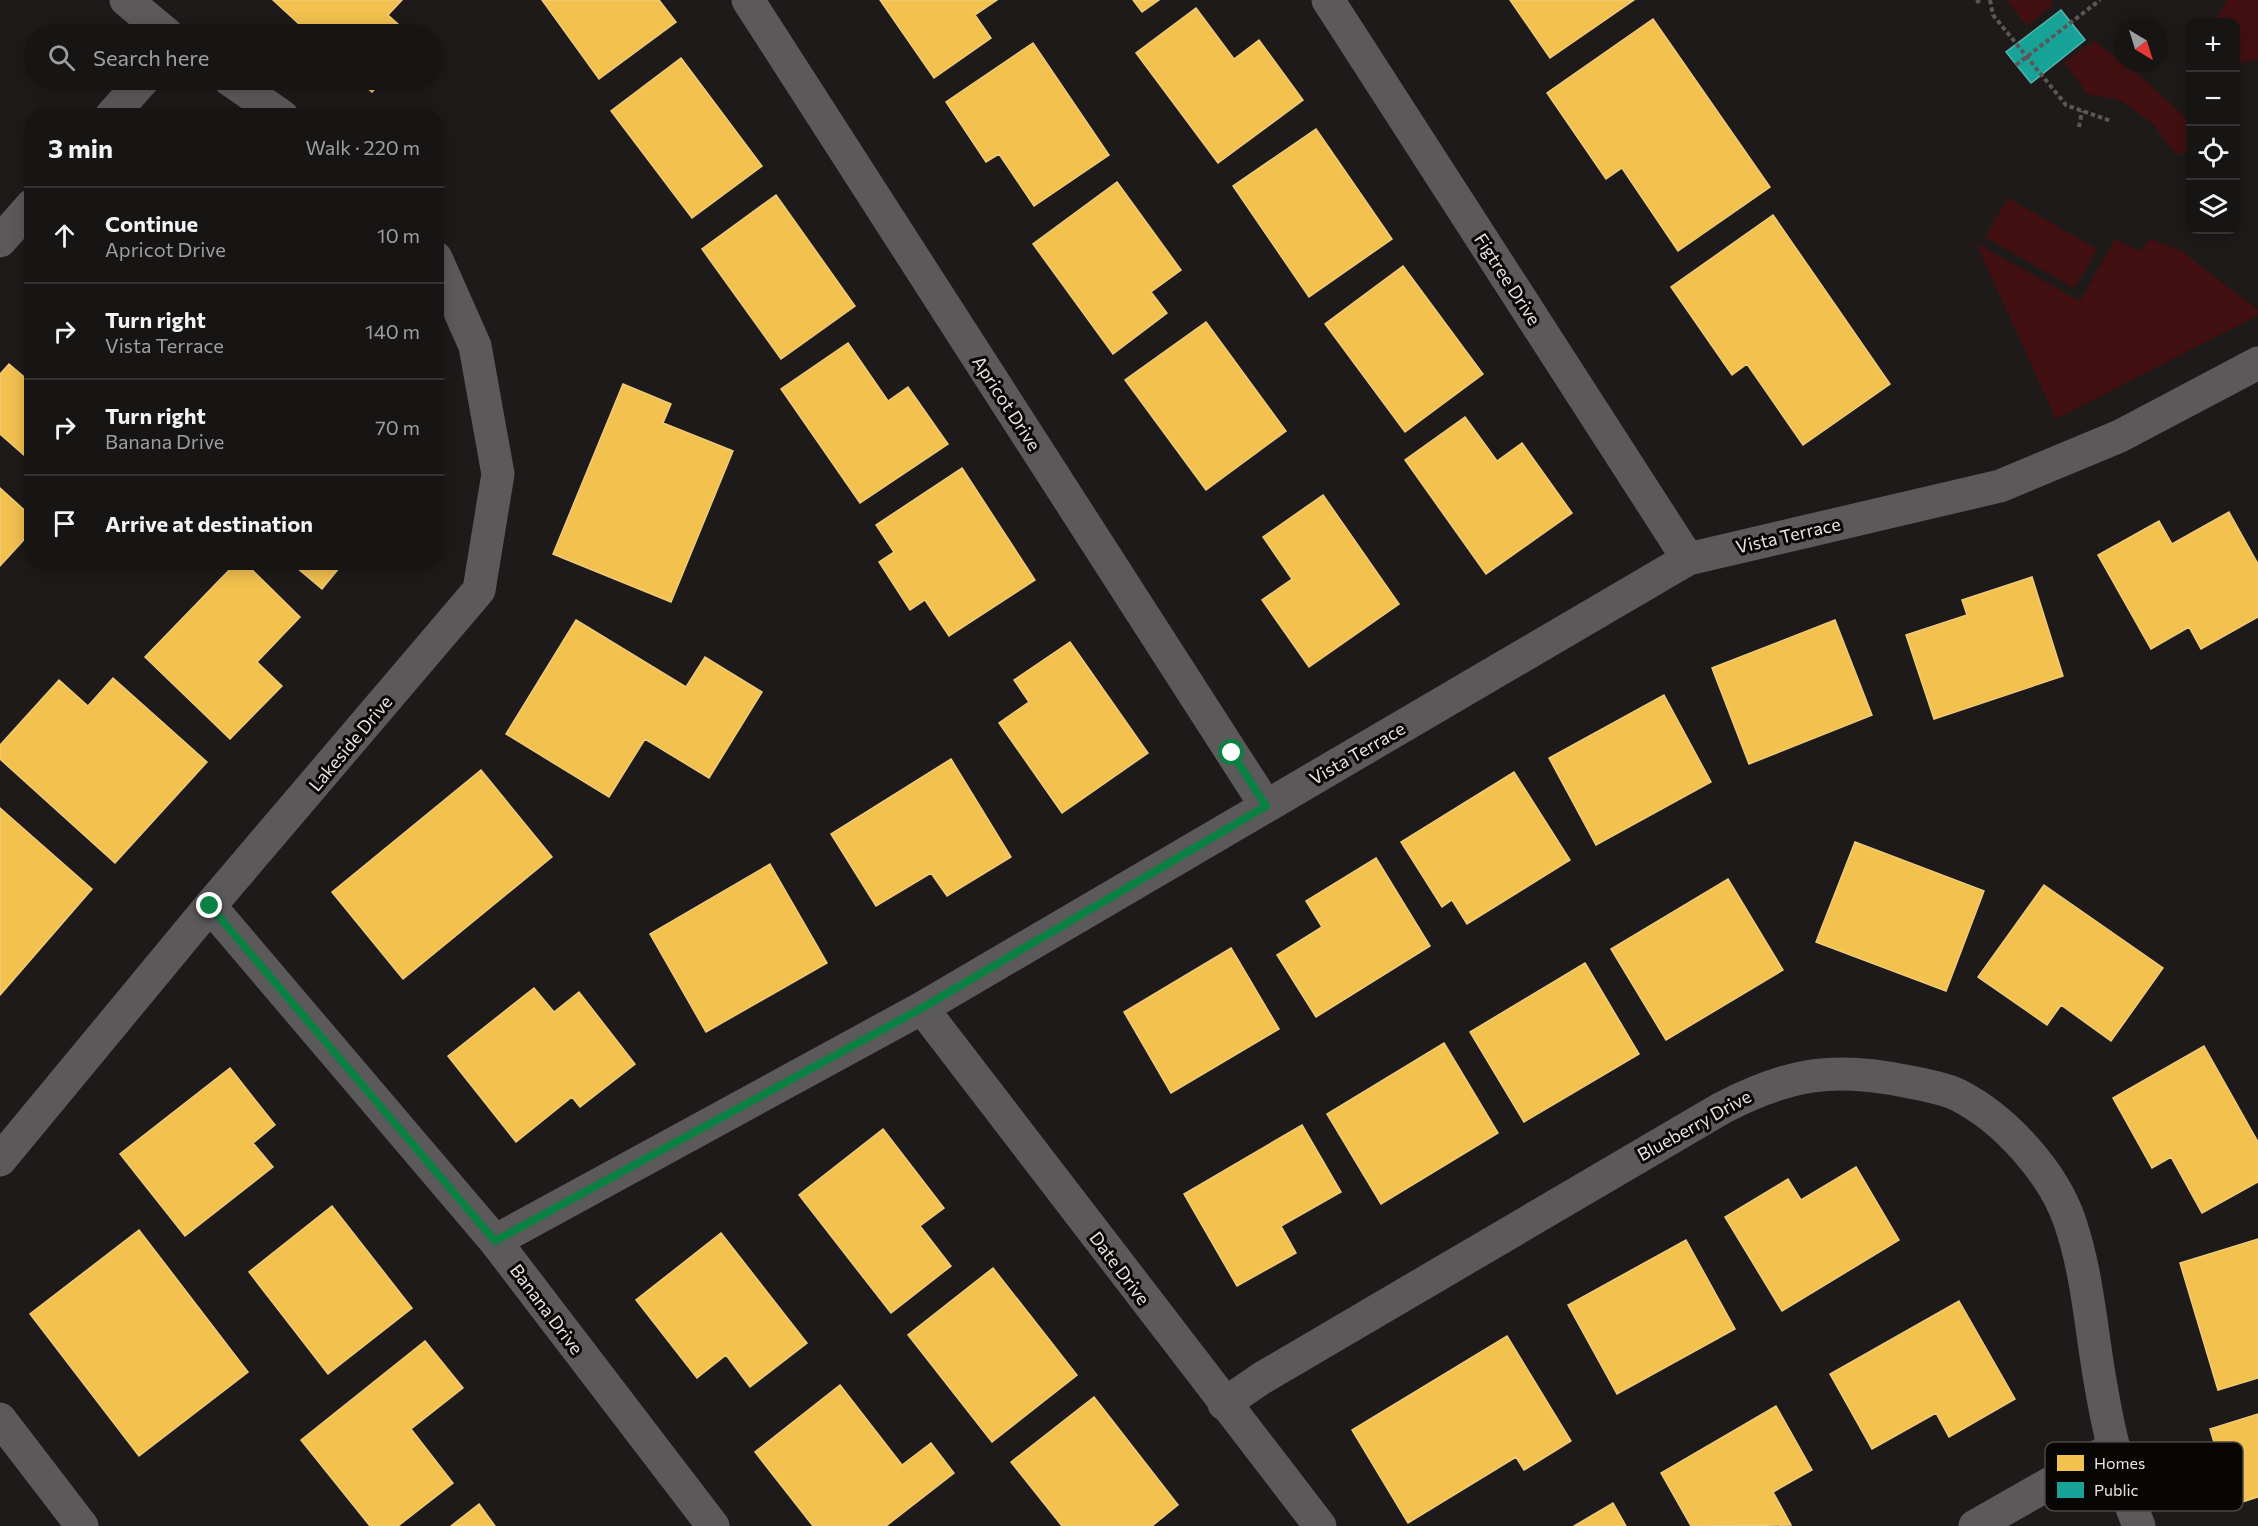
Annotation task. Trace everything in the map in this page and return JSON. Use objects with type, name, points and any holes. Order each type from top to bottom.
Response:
[{"type":"street","points":[[126,0],[155,24]]},
{"type":"street","name":"Apricot Drive","points":[[748,0],[1266,806]]},
{"type":"street","name":"Figtree Drive","points":[[1328,0],[1688,559]]},
{"type":"street","points":[[118,108],[134,90]]},
{"type":"street","points":[[244,90],[270,108]]},
{"type":"street","points":[[0,241],[24,215]]},
{"type":"street","name":"Lakeside Drive","points":[[0,1160],[210,906],[479,590],[498,474],[475,346],[444,276]]},
{"type":"street","name":"Vista Terrace","points":[[495,1241],[922,1008],[1688,559],[2000,486],[2120,436],[2258,363]]},
{"type":"street","name":"Banana Drive","points":[[210,906],[495,1241],[713,1526]]},
{"type":"street","name":"Date Drive","points":[[922,1008],[1320,1526]]},
{"type":"street","name":"Blueberry Drive","points":[[1224,1404],[1262,1378],[1722,1108],[1757,1090],[1797,1078],[1825,1073],[1864,1074],[1925,1085],[1957,1094],[1991,1118],[2015,1140],[2054,1190],[2069,1220],[2081,1261],[2113,1442]]},
{"type":"street","points":[[0,1419],[82,1526]]},
{"type":"street","points":[[1975,1526],[2045,1486]]},
{"type":"street","name":"Blueberry Drive","points":[[2134,1511],[2139,1526]]},
{"type":"path","points":[[1976,2],[1982,0]]},
{"type":"path","points":[[1990,0],[1993,15],[2066,105],[2111,121]]},
{"type":"path","points":[[2016,65],[2100,0]]},
{"type":"path","points":[[2079,127],[2082,111]]},
{"type":"shaded area","points":[[2007,0],[2051,0],[2053,5],[2027,26]]},
{"type":"shaded area","points":[[2227,0],[2258,0],[2258,59],[2240,63],[2240,18],[2216,18]]},
{"type":"shaded area","points":[[2094,41],[2114,56],[2114,72],[2136,72],[2186,118],[2186,154],[2174,153],[2153,124],[2120,100],[2088,94],[2064,62]]},
{"type":"shaded area","points":[[2008,198],[2097,249],[2074,288],[1985,237]]},
{"type":"shaded area","points":[[2115,239],[2140,251],[2151,239],[2181,251],[2258,310],[2258,315],[2056,419],[1976,243],[2080,301]]},
{"type":"building: Homes","points":[[273,0],[402,0],[388,15],[398,24],[299,24]]},
{"type":"building: Homes","points":[[542,0],[659,0],[676,22],[599,79]]},
{"type":"building: Homes","points":[[880,0],[997,0],[975,15],[991,38],[934,78]]},
{"type":"building: Homes","points":[[1133,0],[1159,0],[1142,12]]},
{"type":"building: Homes","points":[[1510,0],[1634,0],[1550,58]]},
{"type":"building: Homes","points":[[1196,8],[1234,59],[1259,40],[1303,100],[1218,163],[1136,53]]},
{"type":"building: Homes","points":[[1653,19],[1770,187],[1678,251],[1622,168],[1606,179],[1547,93]]},
{"type":"building: Homes","points":[[1033,43],[1109,155],[1034,206],[999,154],[986,162],[946,102]]},
{"type":"building: Homes","points":[[681,58],[762,166],[692,218],[611,111]]},
{"type":"building: Homes","points":[[1316,129],[1392,239],[1309,297],[1233,186]]},
{"type":"building: Homes","points":[[1117,182],[1181,270],[1151,292],[1167,313],[1113,354],[1033,244]]},
{"type":"building: Homes","points":[[776,195],[855,306],[781,359],[702,249]]},
{"type":"building: Homes","points":[[1773,215],[1890,384],[1803,445],[1747,364],[1732,375],[1671,287]]},
{"type":"building: Homes","points":[[1403,266],[1483,374],[1405,432],[1325,324]]},
{"type":"building: Homes","points":[[1206,322],[1286,431],[1206,490],[1125,380]]},
{"type":"building: Homes","points":[[848,343],[888,401],[908,387],[948,444],[860,503],[781,389]]},
{"type":"building: Homes","points":[[9,364],[24,377],[24,455],[0,434],[0,374]]},
{"type":"building: Homes","points":[[623,384],[671,404],[663,423],[733,451],[671,602],[553,554]]},
{"type":"building: Homes","points":[[1465,417],[1497,461],[1522,443],[1572,513],[1486,574],[1405,460]]},
{"type":"building: Homes","points":[[962,468],[1035,580],[949,636],[925,600],[910,610],[879,562],[894,552],[876,525]]},
{"type":"building: Homes","points":[[0,488],[24,510],[24,540],[0,566]]},
{"type":"building: Homes","points":[[1323,495],[1399,604],[1309,667],[1262,600],[1292,579],[1263,537]]},
{"type":"building: Homes","points":[[2229,512],[2258,564],[2258,617],[2201,649],[2189,627],[2151,649],[2098,555],[2159,521],[2172,544]]},
{"type":"building: Homes","points":[[229,570],[252,570],[300,617],[257,662],[282,686],[230,739],[145,657]]},
{"type":"building: Homes","points":[[299,570],[337,570],[322,589]]},
{"type":"building: Homes","points":[[2032,577],[2063,676],[1934,719],[1906,635],[1967,615],[1962,600]]},
{"type":"building: Homes","points":[[576,620],[686,687],[705,657],[762,692],[709,778],[645,739],[609,797],[506,734]]},
{"type":"building: Homes","points":[[1835,620],[1872,715],[1749,764],[1712,668]]},
{"type":"building: Homes","points":[[1070,642],[1148,753],[1062,813],[999,723],[1029,702],[1014,680]]},
{"type":"building: Homes","points":[[113,678],[207,762],[115,863],[0,759],[0,745],[59,680],[88,706]]},
{"type":"building: Homes","points":[[1664,695],[1711,782],[1596,845],[1549,758]]},
{"type":"building: Homes","points":[[951,759],[1011,857],[947,896],[931,873],[876,906],[831,834]]},
{"type":"building: Homes","points":[[481,770],[552,857],[403,979],[332,892]]},
{"type":"building: Homes","points":[[1514,772],[1570,860],[1467,924],[1452,900],[1442,907],[1401,842]]},
{"type":"building: Homes","points":[[0,808],[92,889],[0,995]]},
{"type":"building: Homes","points":[[1855,842],[1984,891],[1946,991],[1816,942]]},
{"type":"building: Homes","points":[[1376,858],[1430,946],[1316,1017],[1277,955],[1322,927],[1306,901]]},
{"type":"building: Homes","points":[[770,864],[827,963],[706,1032],[650,934]]},
{"type":"building: Homes","points":[[1728,879],[1783,970],[1666,1040],[1611,949]]},
{"type":"building: Homes","points":[[2044,885],[2163,968],[2111,1041],[2061,1005],[2047,1025],[1978,977]]},
{"type":"building: Homes","points":[[1231,948],[1279,1029],[1171,1093],[1124,1012]]},
{"type":"building: Homes","points":[[1585,963],[1639,1054],[1524,1122],[1470,1032]]},
{"type":"building: Homes","points":[[534,988],[554,1012],[579,992],[635,1064],[580,1107],[572,1097],[516,1142],[448,1056]]},
{"type":"building: Homes","points":[[1444,1043],[1498,1133],[1381,1204],[1327,1114]]},
{"type":"building: Homes","points":[[2204,1046],[2258,1142],[2258,1182],[2202,1213],[2171,1157],[2152,1168],[2113,1098]]},
{"type":"building: Homes","points":[[230,1068],[275,1125],[253,1143],[273,1167],[185,1236],[120,1154]]},
{"type":"building: Homes","points":[[1302,1125],[1341,1192],[1281,1226],[1296,1253],[1237,1286],[1184,1194]]},
{"type":"building: Homes","points":[[883,1129],[944,1208],[920,1226],[951,1266],[891,1313],[799,1195]]},
{"type":"building: Homes","points":[[1856,1167],[1899,1240],[1782,1311],[1725,1217],[1788,1179],[1801,1200]]},
{"type":"building: Homes","points":[[332,1206],[412,1308],[328,1374],[249,1272]]},
{"type":"building: Homes","points":[[139,1230],[248,1372],[139,1456],[30,1314]]},
{"type":"building: Homes","points":[[721,1233],[807,1343],[750,1387],[726,1355],[697,1378],[636,1300]]},
{"type":"building: Homes","points":[[2258,1239],[2258,1378],[2218,1390],[2180,1263]]},
{"type":"building: Homes","points":[[1686,1240],[1735,1329],[1617,1394],[1568,1305]]},
{"type":"building: Homes","points":[[993,1268],[1077,1375],[992,1442],[908,1335]]},
{"type":"building: Homes","points":[[1959,1301],[2015,1399],[1949,1437],[1936,1413],[1872,1449],[1830,1374]]},
{"type":"building: Homes","points":[[1507,1336],[1571,1441],[1524,1470],[1516,1457],[1408,1523],[1352,1430]]},
{"type":"building: Homes","points":[[425,1341],[463,1388],[411,1429],[453,1483],[398,1526],[370,1526],[301,1440]]},
{"type":"building: Homes","points":[[840,1385],[902,1465],[931,1443],[954,1473],[886,1526],[813,1526],[755,1452]]},
{"type":"building: Homes","points":[[1094,1397],[1178,1505],[1152,1526],[1062,1526],[1011,1462]]},
{"type":"building: Homes","points":[[1776,1406],[1812,1470],[1773,1492],[1791,1525],[1691,1526],[1661,1473]]},
{"type":"building: Homes","points":[[2258,1414],[2258,1497],[2243,1502],[2243,1442],[2214,1442],[2210,1429]]},
{"type":"building: Homes","points":[[1613,1503],[1626,1526],[1574,1526]]},
{"type":"building: Homes","points":[[479,1504],[495,1526],[451,1526]]},
{"type":"building: Public","points":[[2061,10],[2085,40],[2031,83],[2006,52]]},
{"type":"route","points":[[210,906],[495,1241],[922,1008],[1266,806],[1232,753]]}]
